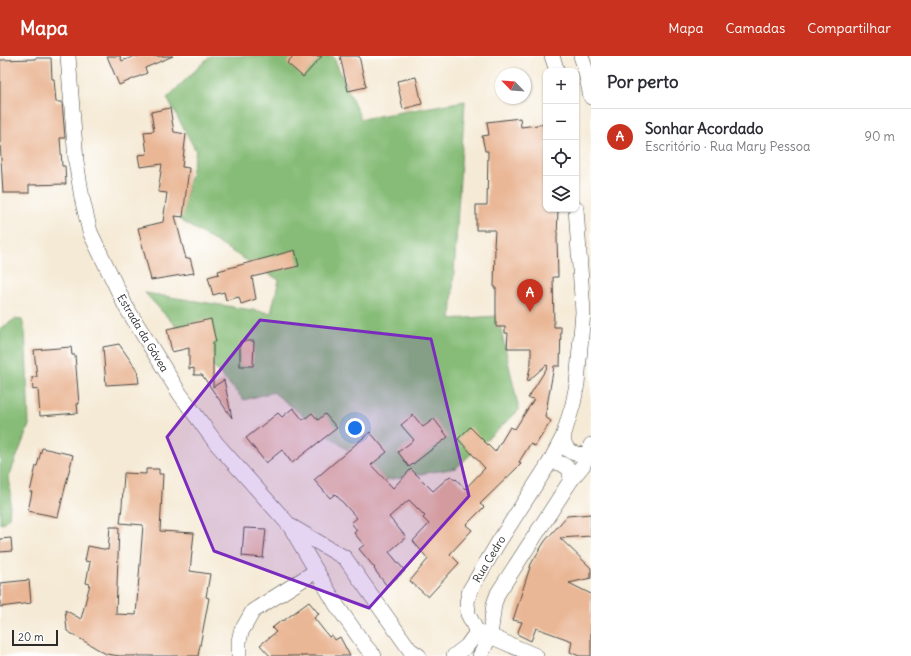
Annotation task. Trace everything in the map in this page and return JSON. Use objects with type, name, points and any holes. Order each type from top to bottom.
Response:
[{"type":"street","name":"Estrada da Gávea","points":[[68,56],[76,161],[82,198],[90,232],[103,260],[126,307],[180,394],[216,443],[290,526],[316,571]]},
{"type":"street","points":[[552,56],[556,68]]},
{"type":"street","points":[[581,56],[591,97]]},
{"type":"street","name":"Rua Cedro","points":[[484,634],[468,614],[467,602],[470,590],[550,462],[562,437],[573,404],[584,381],[586,361],[584,312],[576,212]]},
{"type":"street","points":[[480,656],[484,634],[498,593],[571,480],[588,459],[569,451],[564,444],[562,437]]},
{"type":"street","points":[[550,462],[564,464],[570,470],[571,480]]},
{"type":"street","name":"Estrada da Gávea","points":[[290,526],[345,558],[410,650],[419,656]]},
{"type":"street","points":[[239,656],[239,641],[241,632],[253,610],[316,571],[337,606],[374,656]]},
{"type":"street","points":[[454,656],[484,634]]},
{"type":"street","points":[[484,634],[536,656]]},
{"type":"highlighted area","points":[[260,320],[431,339],[469,496],[369,608],[214,551],[167,437]]},
{"type":"green space","points":[[210,56],[333,56],[361,119],[465,101],[451,319],[498,316],[519,410],[456,468],[386,480],[273,392],[244,400],[145,293],[271,313],[279,280],[180,220],[196,151],[167,98]]},
{"type":"green space","points":[[15,319],[22,320],[25,332],[29,425],[9,477],[11,493],[9,517],[0,524],[0,329]]},
{"type":"building","points":[[107,56],[120,56],[122,61],[135,56],[173,56],[145,68],[147,73],[119,85]]},
{"type":"building","points":[[293,56],[322,56],[303,77],[287,63]]},
{"type":"building","points":[[340,56],[359,56],[366,87],[348,91]]},
{"type":"building","points":[[51,58],[52,79],[54,79],[56,102],[62,102],[65,138],[60,138],[62,166],[65,166],[66,184],[29,185],[29,193],[3,193],[0,142],[0,60]]},
{"type":"building","points":[[416,77],[422,104],[403,109],[397,81]]},
{"type":"building","points":[[170,108],[174,132],[186,134],[182,167],[189,168],[183,217],[175,216],[186,259],[190,258],[194,273],[151,280],[138,228],[163,222],[167,193],[158,192],[162,164],[140,167],[138,155],[147,154],[144,132],[154,131],[151,112]]},
{"type":"building","points":[[520,118],[521,127],[543,124],[543,212],[558,212],[558,277],[553,277],[554,327],[561,327],[560,366],[554,366],[545,417],[551,421],[535,446],[530,444],[519,462],[521,464],[480,504],[484,507],[466,525],[472,530],[450,554],[459,563],[428,597],[410,581],[428,559],[413,541],[429,524],[423,518],[425,516],[409,500],[389,517],[406,537],[389,552],[405,571],[387,586],[374,569],[375,568],[359,549],[364,545],[354,533],[357,530],[351,523],[357,518],[335,494],[330,498],[314,480],[370,432],[387,452],[371,465],[393,488],[411,469],[433,491],[450,476],[455,480],[456,479],[465,489],[485,468],[458,439],[470,427],[495,452],[510,427],[515,429],[534,399],[528,398],[548,366],[546,365],[527,382],[531,363],[531,348],[507,348],[508,333],[505,333],[505,327],[496,327],[496,288],[494,288],[495,230],[476,230],[476,205],[487,205],[488,151],[485,151],[482,136],[489,135],[487,122]]},
{"type":"building","points":[[295,250],[299,266],[252,277],[256,299],[241,304],[239,297],[226,300],[224,292],[213,295],[208,277],[219,274],[218,271]]},
{"type":"building","points":[[211,319],[216,342],[213,342],[213,387],[224,380],[232,418],[202,375],[194,375],[194,368],[189,369],[189,348],[172,352],[167,329]]},
{"type":"building","points":[[240,341],[254,341],[253,366],[240,366]]},
{"type":"building","points":[[119,344],[137,370],[139,383],[106,385],[103,347]]},
{"type":"building","points":[[71,347],[72,355],[75,355],[79,404],[77,404],[78,413],[40,416],[38,389],[33,390],[32,377],[37,377],[34,350]]},
{"type":"building","points":[[293,408],[303,420],[312,413],[318,420],[325,414],[337,428],[292,463],[282,450],[266,463],[246,438],[278,413],[282,417]]},
{"type":"building","points":[[413,415],[423,427],[434,419],[448,437],[409,467],[398,452],[414,440],[401,425]]},
{"type":"building","points":[[42,448],[73,455],[58,517],[28,511],[32,492],[30,492]]},
{"type":"building","points":[[146,469],[159,469],[159,474],[163,474],[160,531],[194,533],[190,571],[210,574],[206,597],[209,598],[198,656],[120,656],[106,654],[67,631],[65,610],[81,619],[90,584],[86,583],[90,562],[85,561],[88,546],[108,550],[110,527],[119,527],[116,614],[136,615],[143,525],[120,523],[124,473],[146,474]]},
{"type":"building","points":[[591,514],[591,536],[560,538],[591,568],[591,578],[569,583],[591,594],[591,656],[579,656],[570,652],[572,641],[536,628],[531,641],[517,634],[522,622],[513,620],[531,564],[545,541],[567,516]]},
{"type":"building","points":[[244,528],[266,529],[263,558],[242,556]]},
{"type":"building","points":[[11,538],[12,551],[0,552],[0,539]]},
{"type":"building","points":[[29,580],[31,603],[0,607],[0,583]]},
{"type":"building","points":[[309,602],[319,614],[314,618],[329,637],[332,635],[335,640],[340,637],[350,656],[270,656],[260,645],[276,632],[272,628]]},
{"type":"place","name":"Sonhar Acordado","points":[[530,312]]}]
